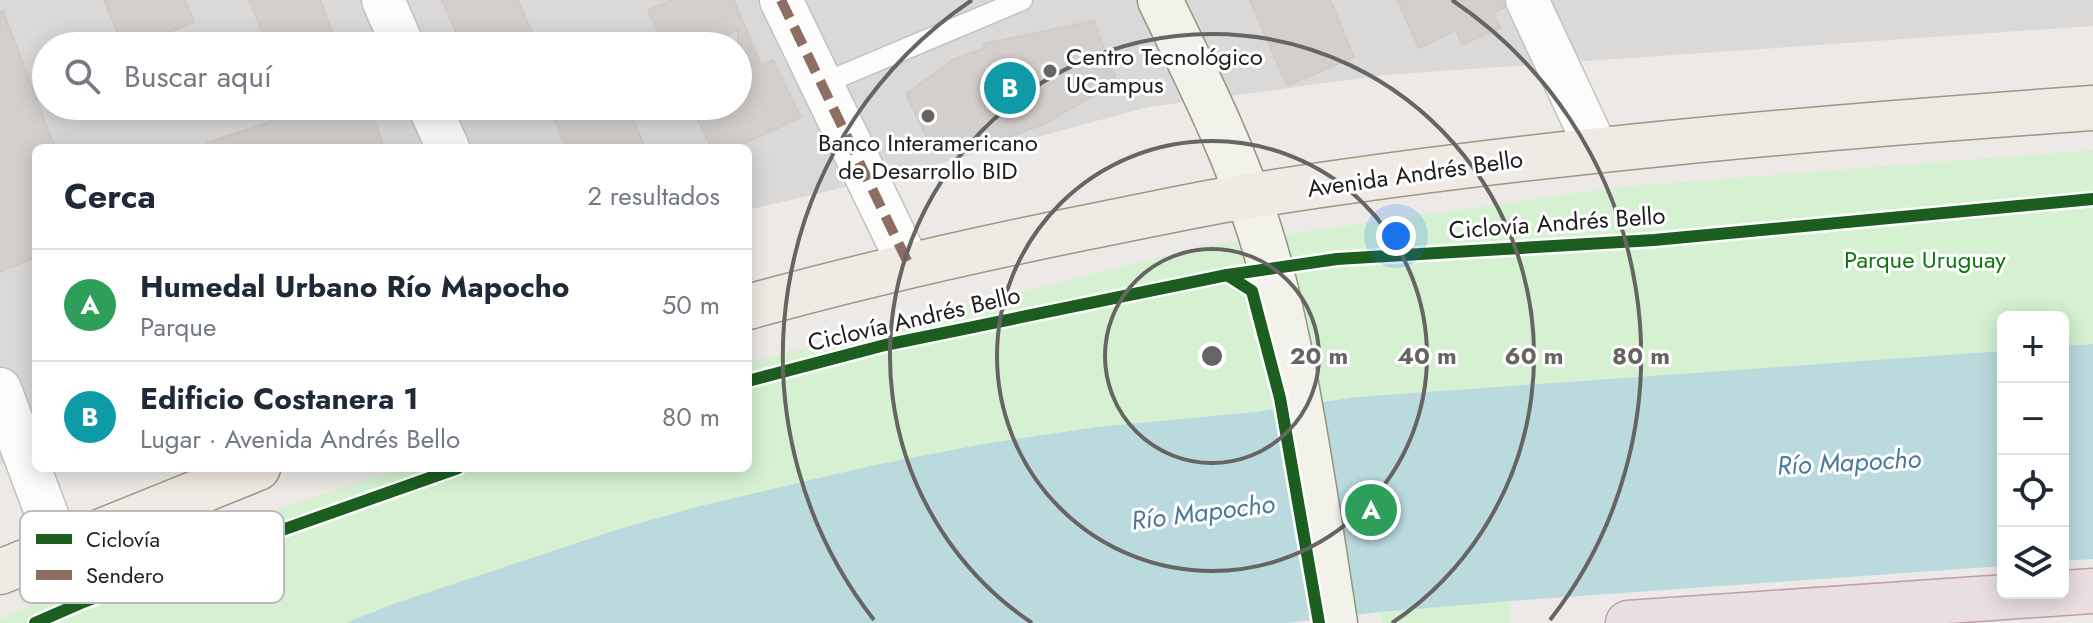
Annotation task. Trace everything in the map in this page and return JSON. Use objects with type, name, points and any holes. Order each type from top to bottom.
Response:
[{"type":"highway","points":[[1628,623],[2093,591]]},
{"type":"main road","points":[[1160,0],[1213,110],[1248,196],[1276,287],[1298,395],[1335,623]]},
{"type":"main road","name":"Avenida Andrés Bello","points":[[752,306],[909,265],[1248,196],[1597,150],[2093,108]]},
{"type":"main road","points":[[150,511],[248,472]]},
{"type":"main road","points":[[0,572],[20,564]]},
{"type":"street","points":[[383,0],[397,32]]},
{"type":"street","points":[[781,0],[909,265]]},
{"type":"street","points":[[1527,0],[1597,150]]},
{"type":"street","points":[[435,120],[446,144]]},
{"type":"street","points":[[0,389],[46,511]]},
{"type":"lane","points":[[822,84],[1022,0]]},
{"type":"shaded area","points":[[0,0],[2093,0],[2093,26],[1384,75],[1148,107],[912,171],[752,209],[752,144],[32,144],[32,450],[0,464]]},
{"type":"green space","name":"Parque Uruguay","points":[[2093,150],[2093,344],[2069,346],[2069,311],[1997,311],[1997,351],[1357,397],[1255,412],[1097,427],[983,444],[870,466],[700,506],[616,530],[393,604],[346,623],[0,623],[0,619],[36,603],[284,603],[284,511],[273,511],[390,472],[752,472],[752,362],[1203,246],[1619,187]]},
{"type":"green space","points":[[1511,601],[1511,623],[1382,623],[1380,612]]},
{"type":"water","points":[[2093,344],[2093,559],[2069,561],[2069,383],[2069,346]]},
{"type":"water","name":"Río Mapocho","points":[[1997,351],[1997,566],[1511,601],[1286,623],[346,623],[393,604],[616,530],[700,506],[870,466],[983,444],[1097,427],[1255,412],[1357,397]]},
{"type":"building","points":[[104,0],[185,0],[194,22],[169,32],[117,32]]},
{"type":"building","points":[[249,0],[320,0],[333,32],[262,32]]},
{"type":"building","points":[[442,0],[518,0],[532,32],[456,32]]},
{"type":"building","points":[[672,0],[734,0],[747,32],[658,32],[648,10]]},
{"type":"building","points":[[1250,0],[1330,0],[1354,57],[1287,86]]},
{"type":"building","points":[[1397,0],[1503,0],[1505,7],[1493,13],[1500,28],[1462,45],[1456,30],[1419,48]]},
{"type":"building","points":[[0,11],[3,11],[32,87],[32,120],[44,120],[53,144],[32,144],[32,259],[0,272]]},
{"type":"building","points":[[1094,21],[1117,82],[1044,124],[998,141],[932,148],[906,94],[953,60],[985,48],[983,44]]},
{"type":"building","points":[[752,43],[761,65],[773,60],[801,117],[744,144],[709,144],[698,120],[752,120]]},
{"type":"building","points":[[275,120],[375,120],[383,144],[207,144]]},
{"type":"building","points":[[555,120],[634,120],[643,144],[564,144]]},
{"type":"marked path","points":[[781,0],[909,265]]},
{"type":"cycle path","name":"Ciclovía Andrés Bello","points":[[752,380],[885,345],[1227,275],[1337,259],[1654,240],[2093,199]]},
{"type":"cycle path","points":[[1227,275],[1252,291],[1280,398],[1319,623]]},
{"type":"cycle path","points":[[284,529],[447,472]]},
{"type":"cycle path","points":[[35,623],[81,603]]},
{"type":"place","name":"Centro Tecnológico UCampus","points":[[1050,71]]},
{"type":"place","name":"Edificio Costanera 1","points":[[1010,88]]},
{"type":"place","name":"Banco Interamericano de Desarrollo BID","points":[[928,116]]},
{"type":"place","name":"Humedal Urbano Río Mapocho","points":[[1371,510]]}]
